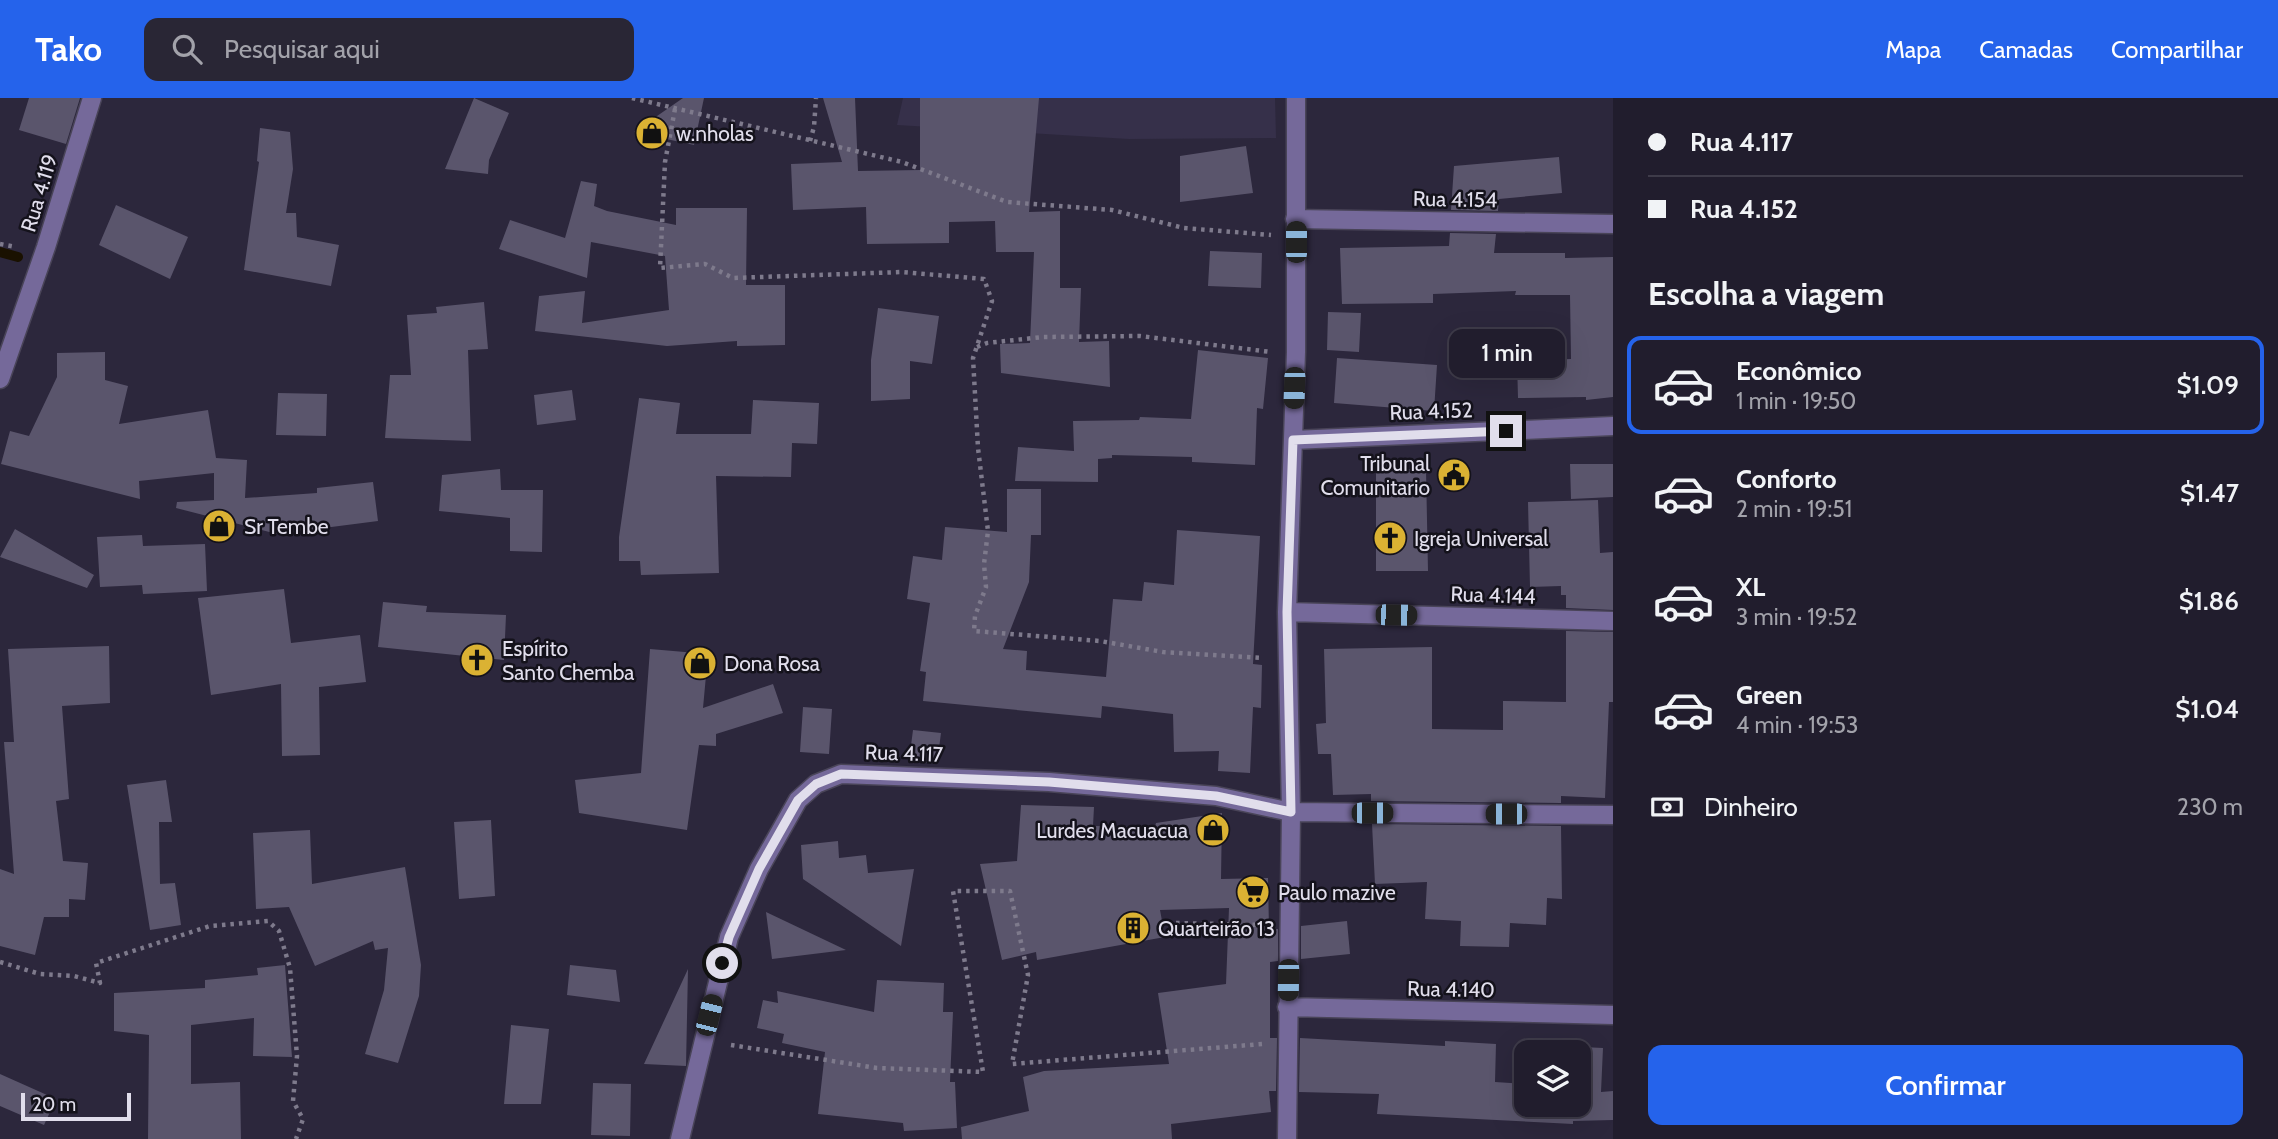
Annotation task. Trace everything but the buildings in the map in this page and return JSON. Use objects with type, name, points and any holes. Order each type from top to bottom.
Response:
[{"type":"street","name":"Rua 4.119","points":[[0,379],[46,247],[92,98]]},
{"type":"street","points":[[1287,1139],[1286,1042],[1291,812],[1287,612],[1296,352],[1296,98]]},
{"type":"street","name":"Rua 4.154","points":[[1295,219],[1613,224]]},
{"type":"street","name":"Rua 4.152","points":[[1293,440],[1613,426]]},
{"type":"street","name":"Rua 4.144","points":[[1287,612],[1613,621]]},
{"type":"street","name":"Rua 4.117","points":[[680,1139],[729,937],[759,869],[798,800],[816,784],[841,774],[1049,782],[1202,794],[1291,812],[1613,815]]},
{"type":"street","name":"Rua 4.140","points":[[1287,1007],[1613,1015]]},
{"type":"path","points":[[632,98],[902,162],[1007,202],[1112,210],[1184,228],[1272,235],[1296,242]]},
{"type":"path","points":[[810,141],[816,98]]},
{"type":"path","points":[[675,108],[665,162],[660,268],[705,264],[733,278],[902,272],[984,279],[992,301],[973,358],[978,448],[988,531],[984,564],[986,587],[975,616],[974,631],[1100,641],[1163,652],[1287,660]]},
{"type":"path","points":[[977,347],[987,343],[1043,337],[1140,336],[1251,352],[1296,352]]},
{"type":"path","points":[[703,1041],[877,1068],[984,1072],[953,891],[1010,891],[1028,975],[1012,1065],[1286,1042]]},
{"type":"path","points":[[0,962],[40,974],[74,976],[100,983],[96,963],[210,926],[268,921],[279,931],[290,968],[297,1056],[293,1101],[303,1119],[296,1139]]},
{"type":"path","points":[[1175,923],[1289,926]]},
{"type":"shaded area","points":[[903,98],[1275,98],[1276,138],[1129,139],[897,125]]},
{"type":"waterway","points":[[0,252],[18,257]]},
{"type":"place","name":"w.nholas","points":[[652,133]]},
{"type":"place","name":"Tribunal Comunitario","points":[[1454,475]]},
{"type":"place","name":"Sr Tembe","points":[[219,526]]},
{"type":"place","name":"Igreja Universal","points":[[1390,538]]},
{"type":"place","name":"Espírito Santo Chemba","points":[[477,660]]},
{"type":"place","name":"Dona Rosa","points":[[700,663]]},
{"type":"place","name":"Lurdes Macuacua","points":[[1213,830]]},
{"type":"place","name":"Paulo mazive","points":[[1253,892]]},
{"type":"place","name":"Quarteirão 13","points":[[1133,928]]},
{"type":"route","points":[[722,963],[729,937],[759,869],[798,800],[816,784],[841,774],[1049,782],[1216,796],[1291,812],[1287,612],[1293,440],[1506,431]]}]
